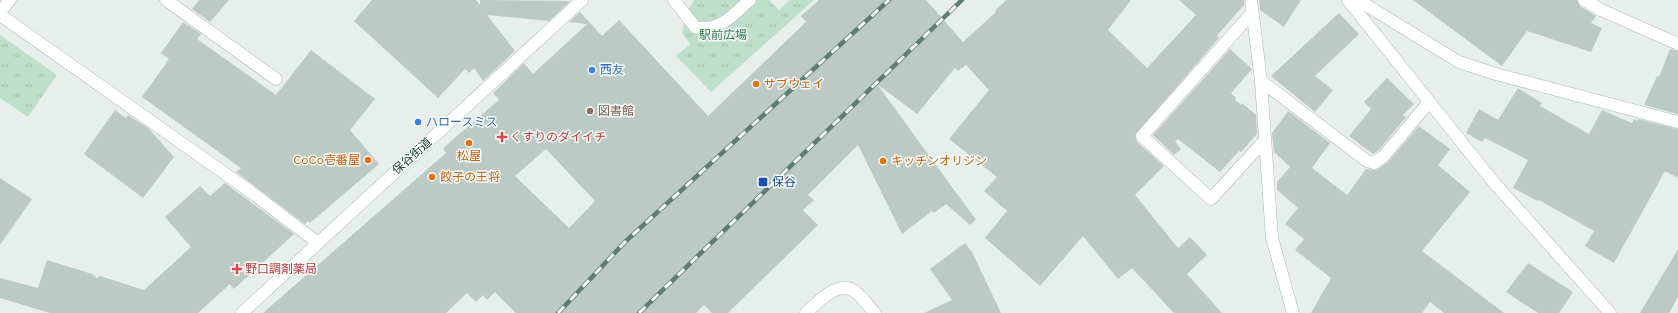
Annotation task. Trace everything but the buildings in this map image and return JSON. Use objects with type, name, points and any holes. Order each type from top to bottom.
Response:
[{"type":"street","points":[[0,12],[10,0]]},
{"type":"street","points":[[166,0],[276,79]]},
{"type":"street","name":"保谷街道","points":[[242,313],[582,0]]},
{"type":"street","points":[[674,0],[695,27],[707,29],[719,26],[750,0]]},
{"type":"street","points":[[1251,0],[1261,81],[1272,238],[1293,313]]},
{"type":"street","points":[[1348,0],[1491,179],[1610,313]]},
{"type":"street","points":[[1358,0],[1459,62],[1496,74],[1678,122]]},
{"type":"street","points":[[1584,0],[1601,10],[1678,44]]},
{"type":"street","points":[[1252,13],[1142,136],[1211,199],[1266,140]]},
{"type":"street","points":[[0,15],[251,192],[318,243]]},
{"type":"street","points":[[1261,81],[1367,161],[1374,163],[1384,156],[1429,102]]},
{"type":"street","points":[[806,313],[822,298],[841,288],[851,289],[875,313]]},
{"type":"green space","name":"駅前広場","points":[[694,0],[769,0],[779,10],[790,0],[814,0],[711,92],[676,56],[690,44],[682,33],[685,16]]},
{"type":"green space","points":[[0,35],[57,75],[28,117],[0,98]]},
{"type":"railway","points":[[558,313],[626,241],[889,0]]},
{"type":"railway","points":[[639,313],[962,0]]},
{"type":"place","name":"西友","points":[[592,70]]},
{"type":"place","name":"サブウェイ","points":[[756,84]]},
{"type":"place","name":"図書館","points":[[590,111]]},
{"type":"place","name":"ハロースミス","points":[[418,122]]},
{"type":"place","name":"くすりのダイイチ","points":[[502,137]]},
{"type":"place","name":"松屋","points":[[469,143]]},
{"type":"place","name":"CoCo壱番屋","points":[[368,160]]},
{"type":"place","name":"キッチンオリジン","points":[[883,161]]},
{"type":"place","name":"餃子の王将","points":[[432,177]]},
{"type":"place","name":"保谷","points":[[763,182]]},
{"type":"place","name":"野口調剤薬局","points":[[237,269]]}]
